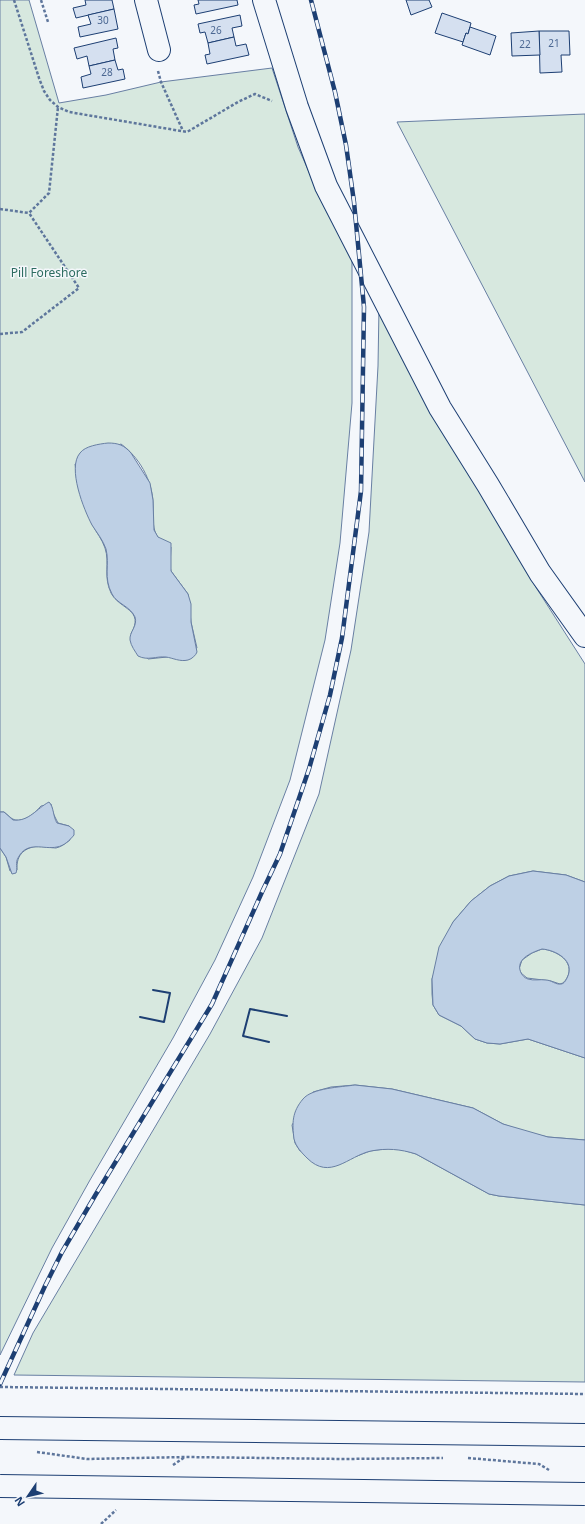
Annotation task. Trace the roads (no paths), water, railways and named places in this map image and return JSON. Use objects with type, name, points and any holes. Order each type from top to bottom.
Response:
[{"type":"main road","points":[[146,0],[159,50]]},
{"type":"main road","points":[[264,0],[297,107],[326,186],[440,408],[540,573],[585,636]]},
{"type":"main road","points":[[0,1428],[585,1435]]},
{"type":"main road","points":[[0,1486],[585,1494]]},
{"type":"water","points":[[115,443],[126,448],[131,453],[150,483],[153,500],[154,530],[158,537],[171,543],[171,571],[188,594],[191,604],[191,622],[197,652],[194,657],[189,659],[182,661],[166,657],[145,658],[138,656],[130,640],[136,620],[135,617],[130,610],[114,597],[109,588],[106,549],[92,525],[81,500],[75,468],[76,460],[82,451],[92,446]]},
{"type":"water","points":[[49,802],[57,823],[69,826],[74,830],[74,835],[60,846],[52,848],[31,847],[26,849],[17,860],[16,873],[12,874],[6,857],[0,848],[0,812],[4,812],[13,820],[24,819]]},
{"type":"water","points":[[533,871],[566,875],[585,882],[585,1058],[528,1039],[500,1044],[487,1043],[475,1039],[461,1026],[439,1015],[433,1005],[432,979],[439,947],[453,922],[471,901],[490,886],[509,876]],"holes":[[[542,949],[558,954],[567,962],[569,966],[567,978],[562,984],[557,984],[548,980],[528,979],[524,977],[520,971],[521,962],[526,956]]]},
{"type":"water","points":[[355,1085],[392,1089],[473,1108],[503,1124],[548,1137],[585,1140],[585,1205],[489,1194],[416,1154],[399,1150],[388,1149],[371,1151],[331,1167],[315,1165],[303,1154],[294,1139],[293,1123],[299,1104],[307,1095],[313,1092]]},
{"type":"railway","points":[[0,1384],[62,1252],[212,1004],[280,854],[309,769],[330,695],[342,638],[361,491],[364,307],[354,202],[346,145],[335,92],[311,0]]},
{"type":"park label","name":"Pill Foreshore","points":[[49,273]]}]
